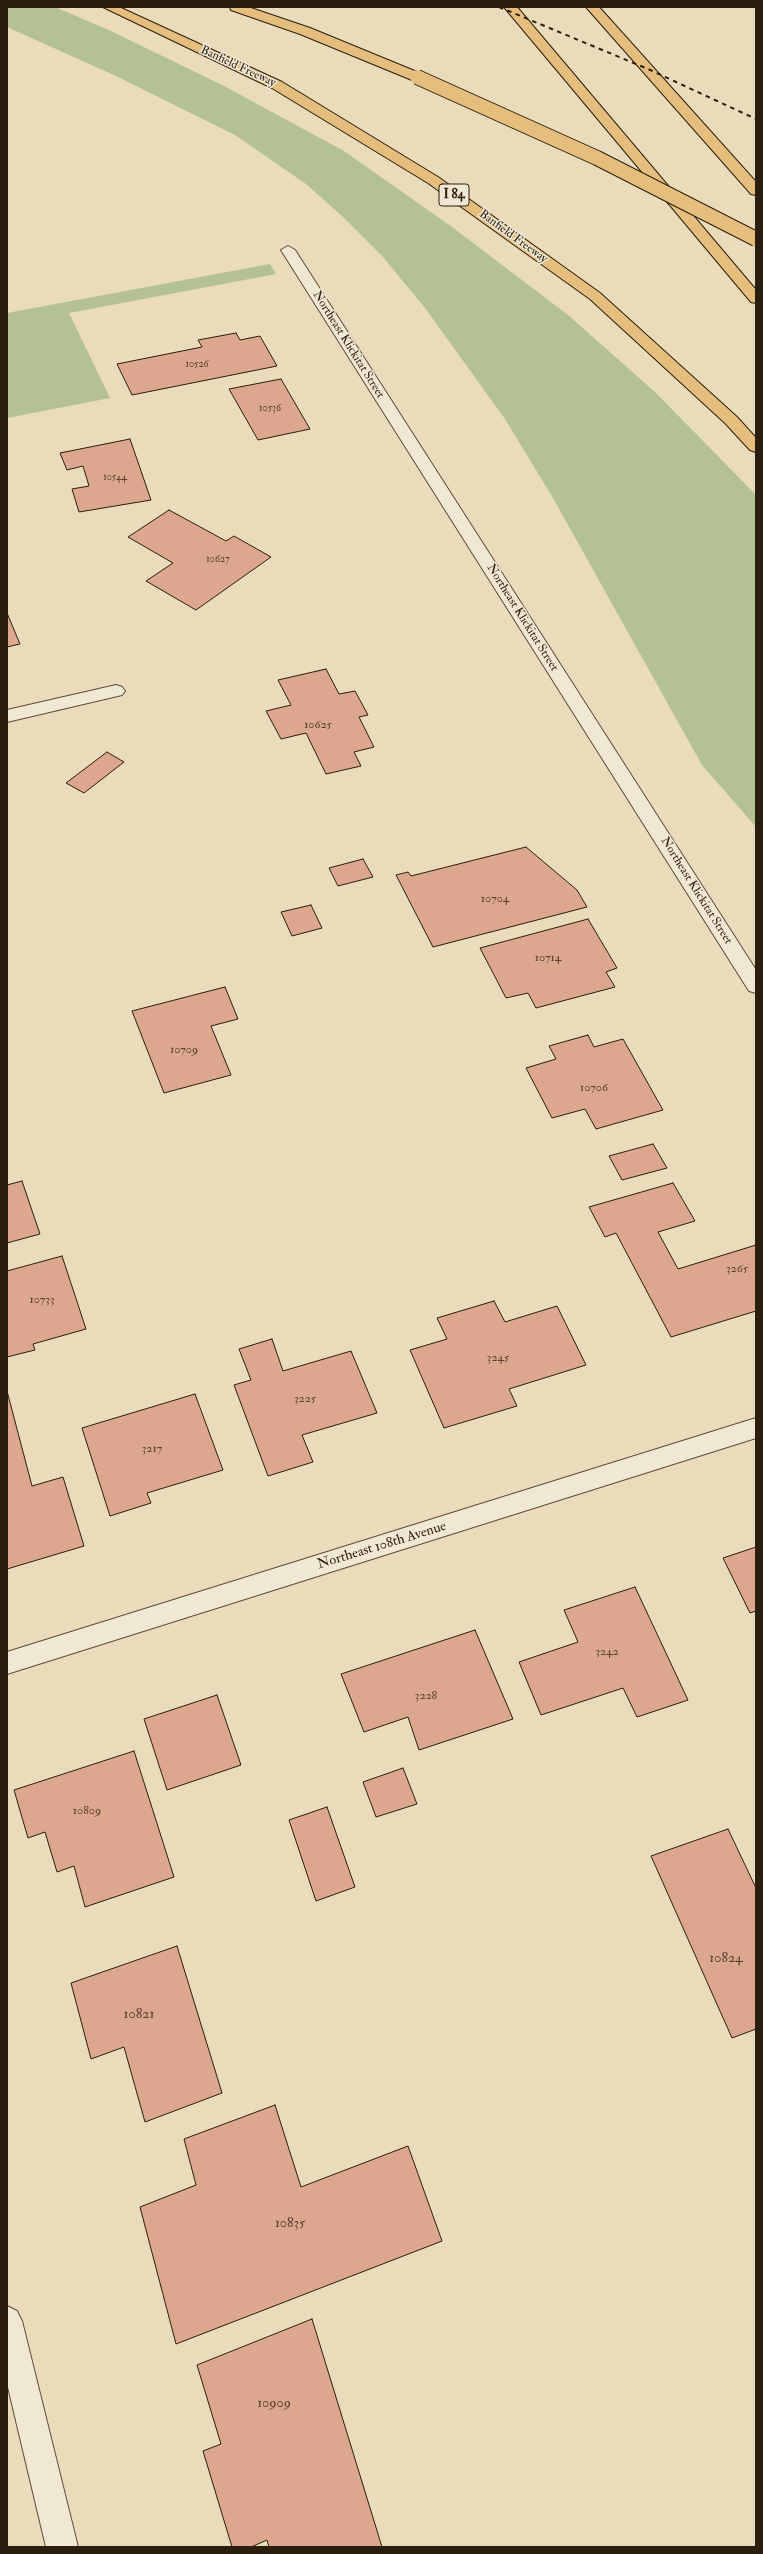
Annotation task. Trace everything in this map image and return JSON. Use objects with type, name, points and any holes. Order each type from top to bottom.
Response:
[{"type":"highway","name":"Banfield Freeway","points":[[109,7],[277,85],[433,180],[595,296],[731,420],[756,447]]},
{"type":"highway","points":[[236,7],[305,32],[417,77],[597,158],[756,239]]},
{"type":"highway","points":[[510,7],[756,299]]},
{"type":"highway","points":[[592,7],[756,191]]},
{"type":"street","name":"Northeast Klickitat Street","points":[[288,250],[756,986]]},
{"type":"street","points":[[7,716],[116,691]]},
{"type":"street","name":"Northeast 108th Avenue","points":[[7,1663],[756,1428]]},
{"type":"street","points":[[7,2321],[62,2547]]},
{"type":"green space","points":[[7,7],[55,7],[111,31],[224,86],[344,151],[452,227],[568,315],[655,392],[756,495],[756,827],[702,765],[553,498],[505,419],[425,308],[383,257],[342,216],[306,184],[235,135],[116,76],[7,27]]},
{"type":"green space","points":[[270,264],[276,274],[69,313],[110,398],[7,418],[7,313]]},
{"type":"building","points":[[236,333],[240,340],[260,336],[277,366],[132,395],[117,364],[202,347],[198,340]]},
{"type":"building","points":[[281,379],[310,429],[258,440],[229,389]]},
{"type":"building","points":[[130,439],[151,500],[79,512],[72,489],[89,486],[83,466],[67,470],[60,453]]},
{"type":"building","points":[[169,510],[226,541],[234,536],[271,557],[196,610],[146,581],[173,563],[128,537]]},
{"type":"building","points":[[7,613],[20,644],[7,647]]},
{"type":"building","points":[[326,669],[339,694],[355,691],[368,715],[359,717],[374,747],[354,752],[361,766],[326,774],[306,733],[281,739],[266,711],[291,705],[278,680]]},
{"type":"building","points":[[107,752],[124,762],[84,793],[66,783]]},
{"type":"building","points":[[526,847],[577,890],[587,907],[433,947],[396,875],[408,872],[411,876]]},
{"type":"building","points":[[363,859],[373,877],[338,886],[329,868]]},
{"type":"building","points":[[311,905],[322,928],[292,936],[281,912]]},
{"type":"building","points":[[588,919],[617,968],[606,972],[615,987],[536,1008],[528,993],[506,998],[480,948]]},
{"type":"building","points":[[225,987],[238,1019],[211,1026],[231,1075],[164,1093],[132,1011]]},
{"type":"building","points":[[588,1035],[594,1047],[623,1039],[663,1110],[596,1129],[585,1109],[552,1118],[526,1068],[556,1059],[549,1046]]},
{"type":"building","points":[[653,1144],[667,1168],[622,1180],[609,1156]]},
{"type":"building","points":[[22,1181],[40,1234],[7,1243],[7,1185]]},
{"type":"building","points":[[673,1183],[695,1221],[658,1232],[678,1269],[756,1245],[756,1311],[671,1337],[616,1233],[605,1237],[589,1207]]},
{"type":"building","points":[[62,1256],[86,1329],[33,1344],[35,1350],[7,1357],[7,1271]]},
{"type":"building","points":[[494,1301],[505,1322],[557,1306],[586,1365],[509,1389],[517,1406],[444,1428],[410,1350],[447,1339],[437,1318]]},
{"type":"building","points":[[272,1339],[283,1371],[351,1351],[377,1413],[302,1435],[313,1462],[268,1476],[234,1385],[251,1380],[239,1349]]},
{"type":"building","points":[[7,1391],[32,1486],[63,1477],[84,1546],[7,1569]]},
{"type":"building","points":[[195,1394],[223,1470],[147,1493],[151,1503],[110,1516],[82,1428]]},
{"type":"building","points":[[756,1547],[756,1611],[750,1613],[723,1558]]},
{"type":"building","points":[[635,1587],[688,1700],[637,1717],[623,1688],[541,1715],[519,1662],[578,1642],[564,1610]]},
{"type":"building","points":[[475,1630],[513,1719],[419,1750],[408,1717],[364,1732],[341,1674]]},
{"type":"building","points":[[217,1695],[241,1765],[167,1790],[144,1719]]},
{"type":"building","points":[[134,1751],[174,1877],[85,1907],[74,1866],[57,1872],[45,1832],[28,1838],[14,1790]]},
{"type":"building","points":[[403,1768],[417,1804],[376,1817],[363,1782]]},
{"type":"building","points":[[327,1807],[355,1887],[316,1901],[289,1820]]},
{"type":"building","points":[[728,1829],[756,1888],[756,2029],[732,2038],[651,1856]]},
{"type":"building","points":[[177,1946],[222,2093],[145,2122],[124,2047],[91,2059],[71,1983]]},
{"type":"building","points":[[275,2105],[301,2187],[408,2146],[442,2241],[176,2344],[140,2207],[196,2185],[184,2139]]},
{"type":"building","points":[[312,2319],[382,2547],[269,2547],[267,2540],[251,2547],[232,2547],[203,2451],[221,2444],[197,2365]]},
{"type":"railway","points":[[499,7],[648,69],[756,119]]}]
